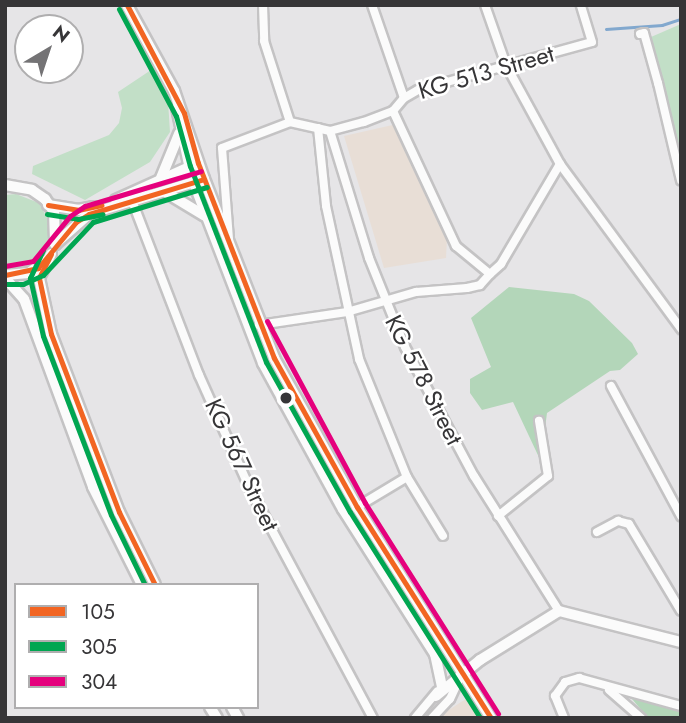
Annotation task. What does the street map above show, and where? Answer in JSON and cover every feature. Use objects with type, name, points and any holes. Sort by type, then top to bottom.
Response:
[{"type":"main road","points":[[127,5],[174,91],[193,165]]},
{"type":"main road","points":[[48,205],[78,210],[167,193],[199,181],[179,134],[174,91]]},
{"type":"main road","points":[[161,178],[179,134]]},
{"type":"main road","points":[[5,276],[29,273],[80,218],[131,199],[161,178],[193,165]]},
{"type":"main road","points":[[5,185],[32,190],[48,205],[57,228],[53,249],[40,278],[40,294],[62,371],[141,583]]},
{"type":"main road","points":[[167,193],[205,216]]},
{"type":"main road","points":[[5,276],[24,299],[63,413],[114,515],[154,583]]},
{"type":"street","points":[[263,5],[264,41],[290,122]]},
{"type":"street","points":[[372,5],[404,97]]},
{"type":"street","points":[[485,5],[506,65],[560,164],[681,329]]},
{"type":"street","name":"KG 513 Street","points":[[330,131],[393,111],[404,97],[592,41],[581,5]]},
{"type":"street","points":[[640,34],[644,33],[681,180]]},
{"type":"street","points":[[393,111],[456,246],[490,274]]},
{"type":"street","points":[[229,245],[219,152],[226,145],[290,122],[330,131]]},
{"type":"street","points":[[318,128],[326,206],[347,312],[370,388],[407,477],[443,536]]},
{"type":"street","name":"KG 578 Street","points":[[330,131],[384,302],[498,516],[559,611]]},
{"type":"street","points":[[259,325],[347,312],[416,292],[480,285],[501,264],[560,164]]},
{"type":"street","points":[[199,181],[229,245],[274,358],[357,507],[491,718]]},
{"type":"street","points":[[199,181],[205,216],[263,362],[343,509],[435,654],[442,686],[436,696]]},
{"type":"street","name":"KG 567 Street","points":[[131,199],[199,375],[250,489],[373,718]]},
{"type":"street","points":[[263,362],[274,358]]},
{"type":"street","points":[[611,386],[681,516]]},
{"type":"street","points":[[498,516],[548,476],[539,421]]},
{"type":"street","points":[[316,457],[327,451]]},
{"type":"street","points":[[357,507],[407,477]]},
{"type":"street","points":[[597,532],[618,521],[629,524],[681,611]]},
{"type":"street","points":[[415,718],[436,696],[480,660],[559,611],[681,642]]},
{"type":"street","points":[[435,654],[462,674]]},
{"type":"street","points":[[432,718],[450,699],[462,674]]},
{"type":"street","points":[[564,718],[555,696],[565,682],[579,678],[681,706]]},
{"type":"street","points":[[606,687],[641,718]]},
{"type":"shaded area","points":[[397,124],[447,238],[446,258],[384,268],[344,136]]},
{"type":"shaded area","points":[[470,697],[485,718],[437,718],[461,702]]},
{"type":"green space","points":[[681,24],[681,167],[651,37]]},
{"type":"green space","points":[[154,68],[167,86],[170,132],[150,162],[85,200],[32,174],[33,166],[109,135],[119,123],[122,108],[118,92]]},
{"type":"green space","points":[[16,194],[39,203],[51,225],[47,249],[29,265],[17,268],[5,267],[5,195]]},
{"type":"green space","points":[[509,287],[574,294],[589,301],[632,343],[638,354],[620,370],[610,371],[547,413],[544,436],[550,452],[544,468],[513,402],[482,410],[470,393],[470,379],[491,367],[471,318]]},
{"type":"green space","points":[[627,693],[681,707],[681,718],[648,718]]},
{"type":"waterway","points":[[606,29],[662,25],[681,19]]},
{"type":"transit line","name":"105","points":[[127,5],[184,113],[198,163],[274,358],[357,507],[491,718]]},
{"type":"transit line","name":"305","points":[[119,9],[176,116],[190,166],[266,362],[350,512],[480,718]]},
{"type":"transit line","name":"304","points":[[5,266],[33,261],[70,216],[85,206],[201,171]]},
{"type":"transit line","name":"105","points":[[5,275],[38,268],[76,222],[89,214],[204,179]]},
{"type":"transit line","name":"305","points":[[5,284],[23,284],[43,275],[93,222],[207,187]]},
{"type":"transit line","name":"105","points":[[48,205],[78,210],[101,205]]},
{"type":"transit line","name":"305","points":[[47,214],[78,219],[103,214]]},
{"type":"transit line","name":"305","points":[[43,250],[30,278],[43,336],[111,515],[144,583]]},
{"type":"transit line","name":"105","points":[[51,254],[39,278],[51,334],[119,512],[154,583]]},
{"type":"transit line","name":"304","points":[[267,321],[365,503],[498,713]]}]
